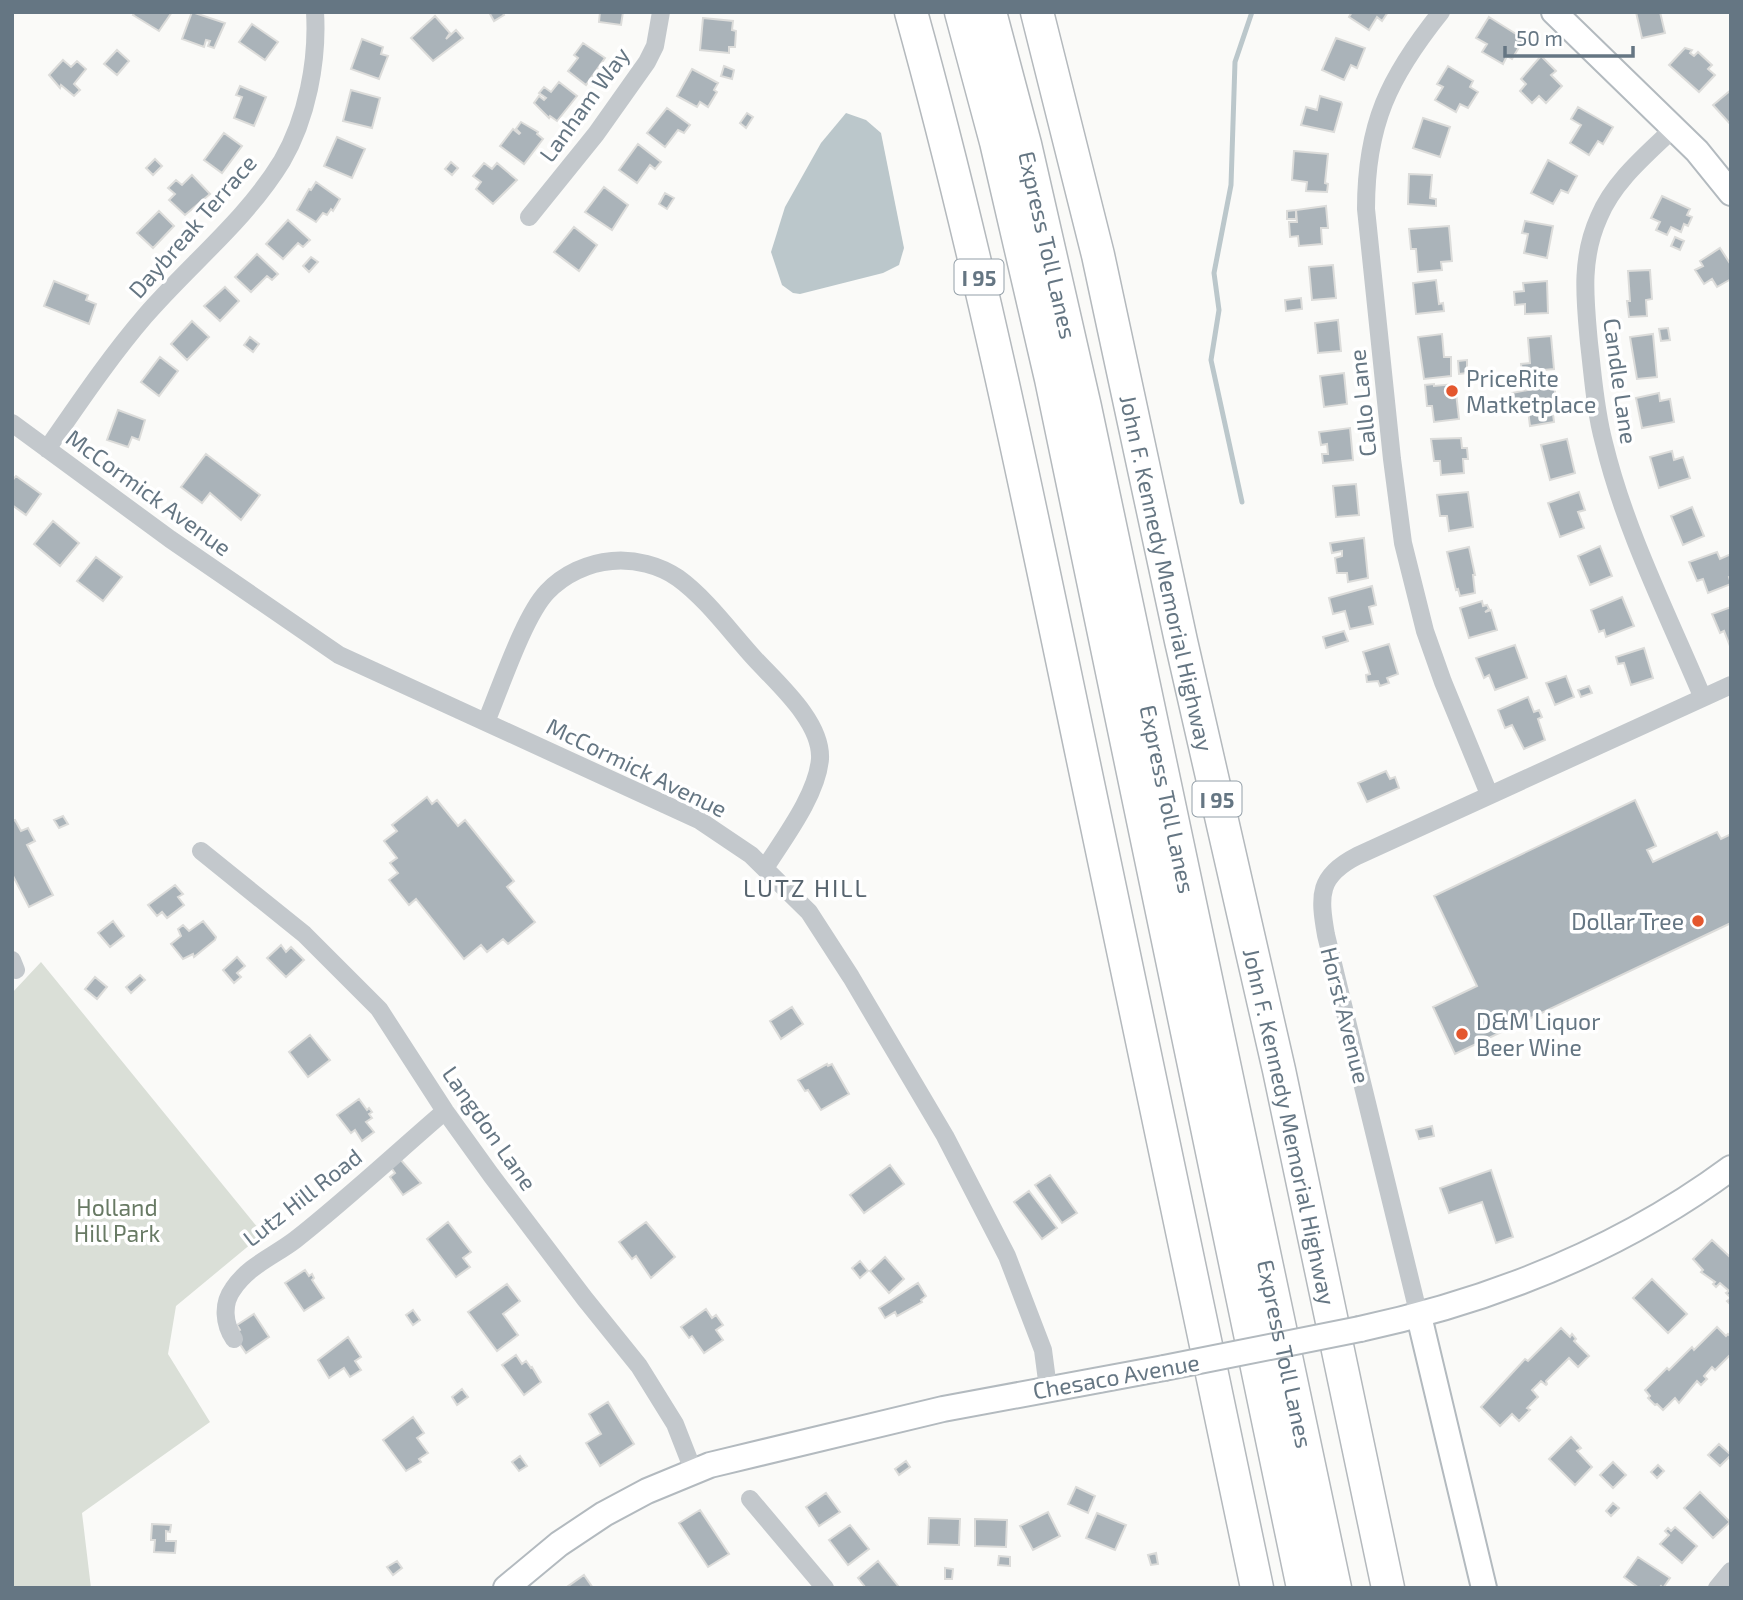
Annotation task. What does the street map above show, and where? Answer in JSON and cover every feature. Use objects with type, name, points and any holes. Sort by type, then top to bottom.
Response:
[{"type":"highway","name":"I 95","points":[[911,12],[940,116],[980,283],[1035,530],[1257,1588]]},
{"type":"highway","name":"Express Toll Lanes","points":[[961,12],[996,142],[1049,368],[1303,1588]]},
{"type":"highway","name":"Express Toll Lanes","points":[[990,12],[1025,144],[1085,407],[1335,1588]]},
{"type":"highway","name":"John F. Kennedy Memorial Highway","points":[[1037,12],[1098,255],[1181,641],[1276,1058],[1388,1588]]},
{"type":"street","name":"Daybreak Terrace","points":[[47,449],[113,354],[241,214],[282,160],[307,96],[314,58],[315,12]]},
{"type":"street","name":"Lanham Way","points":[[529,217],[611,114],[647,62],[655,46],[661,12]]},
{"type":"street","name":"Callo Lane","points":[[1441,12],[1414,46],[1393,80],[1378,115],[1366,174],[1366,209],[1392,459],[1404,543],[1429,643],[1489,794]]},
{"type":"street","points":[[1566,16],[1697,151],[1731,193]]},
{"type":"street","name":"Candle Lane","points":[[1674,128],[1627,174],[1600,215],[1591,238],[1585,267],[1584,291],[1596,408],[1612,475],[1631,529],[1702,696]]},
{"type":"street","name":"McCormick Avenue","points":[[12,424],[170,539],[339,655],[699,820],[751,855],[765,868],[809,912],[850,976],[957,1159],[1007,1256],[1043,1350],[1048,1388]]},
{"type":"street","points":[[486,722],[531,618],[545,594],[561,580],[600,562],[621,560],[646,563],[665,570],[703,602],[792,699],[815,734],[820,758],[816,779],[793,825],[765,868]]},
{"type":"street","name":"Horst Avenue","points":[[1484,1588],[1326,935],[1321,899],[1328,878],[1342,863],[1731,685]]},
{"type":"street","name":"Langdon Lane","points":[[201,851],[304,934],[355,983],[390,1023],[445,1111],[585,1299],[639,1366],[676,1424],[693,1471]]},
{"type":"street","name":"Lutz Hill Road","points":[[233,1339],[228,1329],[226,1305],[241,1278],[293,1241],[445,1111]]},
{"type":"street","name":"Chesaco Avenue","points":[[506,1588],[559,1544],[604,1514],[627,1500],[693,1471],[743,1456],[943,1409],[1164,1368],[1419,1316],[1522,1283],[1574,1261],[1657,1217],[1731,1168]]},
{"type":"street","points":[[750,1499],[825,1588]]},
{"type":"street","points":[[1717,1588],[1731,1571]]},
{"type":"green space","name":"Holland Hill Park","points":[[41,962],[263,1234],[176,1306],[168,1354],[210,1422],[82,1513],[91,1588],[12,1588],[12,993]]},
{"type":"shaded area","points":[[846,113],[866,120],[881,133],[904,248],[899,265],[883,273],[800,294],[793,293],[782,285],[771,252],[785,207],[821,143]]},
{"type":"building","points":[[135,12],[172,12],[159,31],[133,15]]},
{"type":"building","points":[[192,12],[225,23],[214,48],[208,46],[210,41],[206,40],[204,47],[182,39]]},
{"type":"building","points":[[502,12],[504,15],[494,21],[490,14]]},
{"type":"building","points":[[600,12],[623,12],[621,25],[599,22]]},
{"type":"building","points":[[1352,12],[1388,12],[1382,21],[1377,17],[1369,30],[1349,17]]},
{"type":"building","points":[[1636,12],[1660,12],[1665,33],[1642,38]]},
{"type":"building","points":[[435,16],[450,33],[446,39],[456,30],[463,38],[433,61],[411,38]]},
{"type":"building","points":[[1489,17],[1524,39],[1512,59],[1507,56],[1503,64],[1482,52],[1487,44],[1476,38]]},
{"type":"building","points":[[703,18],[733,21],[732,30],[736,31],[735,47],[729,47],[729,53],[700,50]]},
{"type":"building","points":[[252,24],[278,42],[265,60],[239,42]]},
{"type":"building","points":[[1336,38],[1365,48],[1357,68],[1351,65],[1344,80],[1322,70]]},
{"type":"building","points":[[362,39],[383,47],[381,54],[388,56],[379,79],[351,69]]},
{"type":"building","points":[[583,43],[605,58],[586,85],[568,71],[578,58],[574,55]]},
{"type":"building","points":[[1685,48],[1692,50],[1690,53],[1694,56],[1698,52],[1712,65],[1708,69],[1715,75],[1699,92],[1669,65]]},
{"type":"building","points":[[117,50],[129,61],[117,75],[104,64]]},
{"type":"building","points":[[1541,56],[1556,71],[1551,75],[1562,86],[1546,103],[1539,96],[1532,103],[1520,91],[1526,84],[1521,79]]},
{"type":"building","points":[[63,60],[71,67],[77,61],[86,69],[74,84],[80,90],[74,96],[61,85],[60,88],[49,75]]},
{"type":"building","points":[[724,66],[734,70],[732,79],[721,76]]},
{"type":"building","points":[[1448,66],[1473,81],[1470,87],[1478,92],[1468,108],[1460,104],[1456,112],[1435,100],[1443,87],[1437,84]]},
{"type":"building","points":[[692,69],[718,83],[714,90],[717,92],[708,107],[700,102],[697,107],[677,96]]},
{"type":"building","points":[[559,82],[577,96],[557,121],[550,116],[549,118],[534,103],[539,96],[544,100],[546,98],[539,93],[544,87],[551,92]]},
{"type":"building","points":[[240,86],[266,97],[254,126],[234,118],[242,97],[236,95]]},
{"type":"building","points":[[351,90],[380,98],[372,128],[343,121]]},
{"type":"building","points":[[1731,90],[1731,125],[1713,105]]},
{"type":"building","points":[[1320,96],[1342,104],[1334,132],[1301,125],[1306,107],[1317,110]]},
{"type":"building","points":[[1578,107],[1613,127],[1603,144],[1598,141],[1589,155],[1570,143],[1581,125],[1571,119]]},
{"type":"building","points":[[667,108],[690,125],[684,133],[678,130],[665,147],[647,133]]},
{"type":"building","points":[[747,113],[753,117],[746,128],[740,123]]},
{"type":"building","points":[[1423,118],[1450,127],[1440,157],[1413,148]]},
{"type":"building","points":[[521,122],[538,132],[543,139],[524,164],[500,146],[513,129],[520,133],[516,129]]},
{"type":"building","points":[[224,133],[242,146],[222,173],[204,160]]},
{"type":"building","points":[[337,137],[365,149],[352,178],[324,166]]},
{"type":"building","points":[[638,144],[661,162],[655,169],[650,165],[637,183],[619,170]]},
{"type":"building","points":[[1294,151],[1328,154],[1325,183],[1328,184],[1327,192],[1306,191],[1307,182],[1292,180]]},
{"type":"building","points":[[155,159],[162,166],[153,175],[146,168]]},
{"type":"building","points":[[1548,160],[1577,176],[1568,193],[1561,190],[1553,204],[1531,193]]},
{"type":"building","points":[[451,162],[458,168],[452,175],[445,169]]},
{"type":"building","points":[[484,163],[492,169],[497,163],[517,180],[493,204],[476,189],[481,182],[473,176]]},
{"type":"building","points":[[1409,174],[1432,175],[1430,198],[1436,199],[1436,206],[1408,204]]},
{"type":"building","points":[[192,175],[210,194],[185,215],[169,200],[175,194],[168,188],[176,180],[182,185]]},
{"type":"building","points":[[316,182],[340,199],[333,211],[331,209],[327,215],[323,213],[316,222],[297,210]]},
{"type":"building","points":[[604,187],[628,205],[612,230],[585,212]]},
{"type":"building","points":[[665,193],[674,198],[667,209],[659,204]]},
{"type":"building","points":[[1662,196],[1690,209],[1687,215],[1692,217],[1688,226],[1684,224],[1681,232],[1671,227],[1667,235],[1656,230],[1660,222],[1651,218]]},
{"type":"building","points":[[1326,206],[1328,228],[1321,228],[1322,244],[1299,246],[1298,236],[1290,237],[1289,222],[1297,222],[1296,210]]},
{"type":"building","points":[[1296,210],[1296,219],[1287,219],[1287,211]]},
{"type":"building","points":[[159,211],[174,226],[153,248],[137,233]]},
{"type":"building","points":[[288,220],[310,240],[303,247],[298,243],[283,259],[266,244]]},
{"type":"building","points":[[1525,221],[1553,226],[1547,258],[1524,253],[1528,234],[1522,233]]},
{"type":"building","points":[[1449,226],[1452,261],[1441,262],[1442,270],[1418,272],[1416,249],[1411,249],[1409,229]]},
{"type":"building","points":[[574,227],[597,245],[579,271],[554,252]]},
{"type":"building","points":[[1675,237],[1684,241],[1680,250],[1671,246]]},
{"type":"building","points":[[1720,248],[1731,265],[1731,279],[1717,287],[1712,279],[1704,284],[1695,270],[1703,266],[1700,261]]},
{"type":"building","points":[[257,254],[278,274],[272,280],[267,276],[251,292],[235,277]]},
{"type":"building","points":[[311,257],[318,262],[309,272],[303,266]]},
{"type":"building","points":[[1333,265],[1336,298],[1312,300],[1309,267]]},
{"type":"building","points":[[1650,270],[1652,299],[1646,300],[1647,316],[1629,317],[1628,271]]},
{"type":"building","points":[[1436,280],[1439,304],[1443,303],[1444,311],[1416,314],[1413,283]]},
{"type":"building","points":[[54,281],[88,295],[86,300],[96,304],[89,324],[44,306]]},
{"type":"building","points":[[1547,281],[1548,313],[1525,314],[1525,304],[1515,305],[1514,292],[1524,291],[1523,283]]},
{"type":"building","points":[[225,287],[239,301],[220,321],[204,306]]},
{"type":"building","points":[[1301,298],[1302,309],[1286,311],[1285,300]]},
{"type":"building","points":[[1338,320],[1341,351],[1318,353],[1315,323]]},
{"type":"building","points":[[192,321],[209,337],[187,360],[171,344]]},
{"type":"building","points":[[1668,328],[1670,340],[1661,341],[1659,329]]},
{"type":"building","points":[[1442,334],[1444,357],[1451,357],[1451,376],[1424,379],[1418,337]]},
{"type":"building","points":[[1653,334],[1657,377],[1637,379],[1630,337]]},
{"type":"building","points":[[1551,336],[1554,369],[1522,372],[1521,364],[1530,363],[1528,338]]},
{"type":"building","points":[[250,337],[259,344],[253,352],[244,345]]},
{"type":"building","points":[[160,357],[178,371],[159,396],[141,382]]},
{"type":"building","points":[[1467,360],[1467,373],[1459,374],[1458,361]]},
{"type":"building","points":[[1344,373],[1347,404],[1324,407],[1320,376]]},
{"type":"building","points":[[1455,384],[1459,419],[1434,422],[1432,406],[1427,406],[1425,385]]},
{"type":"building","points":[[1554,385],[1557,406],[1552,406],[1554,422],[1530,426],[1528,410],[1524,411],[1523,403],[1514,405],[1512,393]]},
{"type":"building","points":[[1659,393],[1660,401],[1670,399],[1674,422],[1642,428],[1636,398]]},
{"type":"building","points":[[118,410],[145,420],[139,440],[132,437],[128,447],[107,440]]},
{"type":"building","points":[[1350,428],[1353,460],[1323,463],[1322,454],[1328,454],[1327,444],[1321,445],[1319,432]]},
{"type":"building","points":[[1461,438],[1462,448],[1467,448],[1468,459],[1463,459],[1464,473],[1441,475],[1440,461],[1434,461],[1431,439]]},
{"type":"building","points":[[1567,439],[1575,473],[1550,480],[1541,445]]},
{"type":"building","points":[[1672,451],[1674,460],[1683,457],[1690,478],[1659,488],[1650,457]]},
{"type":"building","points":[[206,454],[260,495],[241,520],[210,493],[202,503],[181,487]]},
{"type":"building","points":[[16,476],[41,494],[26,515],[12,505],[12,481]]},
{"type":"building","points":[[1356,484],[1359,515],[1336,517],[1333,486]]},
{"type":"building","points":[[1468,492],[1473,527],[1449,531],[1447,516],[1440,516],[1437,495]]},
{"type":"building","points":[[1579,492],[1585,510],[1578,512],[1584,528],[1560,537],[1548,503]]},
{"type":"building","points":[[1692,507],[1704,536],[1683,545],[1671,516]]},
{"type":"building","points":[[53,521],[79,543],[60,566],[34,544]]},
{"type":"building","points":[[1364,538],[1368,578],[1348,582],[1347,573],[1337,573],[1335,558],[1342,556],[1342,551],[1332,553],[1330,543]]},
{"type":"building","points":[[1600,546],[1612,576],[1590,585],[1578,556]]},
{"type":"building","points":[[1469,547],[1475,575],[1475,593],[1460,596],[1458,589],[1456,590],[1447,552]]},
{"type":"building","points":[[1717,552],[1720,559],[1731,554],[1731,584],[1708,593],[1703,579],[1697,581],[1689,562]]},
{"type":"building","points":[[96,557],[122,577],[103,601],[77,581]]},
{"type":"building","points":[[1372,586],[1376,605],[1369,607],[1373,624],[1350,629],[1345,611],[1333,614],[1329,598]]},
{"type":"building","points":[[1622,597],[1634,626],[1606,637],[1604,630],[1599,632],[1591,610]]},
{"type":"building","points":[[1482,601],[1483,606],[1487,605],[1489,609],[1485,612],[1491,610],[1497,630],[1469,638],[1460,608]]},
{"type":"building","points":[[1731,607],[1730,646],[1724,631],[1720,633],[1712,614]]},
{"type":"building","points":[[1344,631],[1348,641],[1326,648],[1323,637]]},
{"type":"building","points":[[1389,644],[1398,674],[1387,678],[1389,683],[1380,686],[1378,681],[1367,682],[1366,675],[1370,674],[1363,652]]},
{"type":"building","points":[[1515,645],[1527,678],[1495,690],[1489,675],[1484,678],[1476,658]]},
{"type":"building","points":[[1644,648],[1653,678],[1631,685],[1624,663],[1618,664],[1616,657]]},
{"type":"building","points":[[1566,676],[1574,697],[1555,705],[1546,683]]},
{"type":"building","points":[[1589,686],[1592,693],[1581,697],[1578,690]]},
{"type":"building","points":[[1528,697],[1534,712],[1539,710],[1542,717],[1538,719],[1545,740],[1524,749],[1512,725],[1505,728],[1498,710]]},
{"type":"building","points":[[1386,771],[1390,779],[1395,777],[1399,788],[1367,802],[1358,783]]},
{"type":"building","points":[[427,797],[432,804],[437,800],[458,826],[465,820],[514,881],[507,887],[535,922],[508,944],[503,939],[487,952],[481,945],[464,959],[416,899],[409,905],[389,880],[398,873],[390,863],[397,858],[384,841],[397,831],[392,825]]},
{"type":"building","points":[[1635,800],[1656,846],[1647,850],[1653,862],[1717,832],[1721,839],[1731,834],[1731,923],[1455,1054],[1433,1007],[1477,986],[1434,896]]},
{"type":"building","points":[[63,816],[68,824],[59,828],[54,820]]},
{"type":"building","points":[[15,820],[21,831],[28,828],[35,841],[27,845],[53,895],[29,907],[12,874],[12,821]]},
{"type":"building","points":[[175,885],[183,894],[178,897],[184,905],[167,918],[162,912],[157,916],[148,905]]},
{"type":"building","points":[[113,921],[124,936],[110,947],[98,933]]},
{"type":"building","points":[[203,921],[216,937],[215,940],[194,957],[193,954],[183,959],[171,944],[181,936],[178,929],[183,925],[189,931]]},
{"type":"building","points":[[281,945],[286,952],[291,947],[304,960],[286,977],[267,958]]},
{"type":"building","points":[[237,957],[245,966],[237,973],[241,977],[234,983],[223,970]]},
{"type":"building","points":[[140,975],[145,980],[131,993],[126,987]]},
{"type":"building","points":[[95,977],[107,987],[97,999],[85,989]]},
{"type":"building","points":[[792,1007],[803,1024],[781,1039],[770,1021]]},
{"type":"building","points":[[310,1035],[330,1060],[308,1077],[289,1052]]},
{"type":"building","points":[[827,1064],[832,1064],[849,1094],[821,1110],[798,1080]]},
{"type":"building","points":[[359,1099],[367,1110],[369,1108],[372,1112],[369,1114],[372,1118],[366,1122],[374,1132],[362,1141],[355,1130],[351,1133],[337,1115]]},
{"type":"building","points":[[1432,1126],[1434,1136],[1419,1139],[1416,1130]]},
{"type":"building","points":[[400,1159],[421,1183],[403,1195],[390,1177],[395,1173],[390,1166]]},
{"type":"building","points":[[890,1165],[904,1184],[864,1213],[850,1195]]},
{"type":"building","points":[[1491,1170],[1513,1237],[1496,1243],[1482,1202],[1449,1213],[1440,1188]]},
{"type":"building","points":[[1050,1175],[1077,1213],[1062,1223],[1035,1185]]},
{"type":"building","points":[[1029,1191],[1057,1228],[1042,1239],[1014,1202]]},
{"type":"building","points":[[448,1222],[471,1252],[463,1258],[470,1267],[456,1277],[427,1239]]},
{"type":"building","points":[[646,1222],[675,1257],[651,1278],[636,1256],[632,1259],[619,1242]]},
{"type":"building","points":[[1712,1240],[1731,1258],[1731,1298],[1726,1293],[1729,1291],[1720,1283],[1716,1287],[1713,1284],[1715,1282],[1701,1272],[1703,1270],[1693,1259]]},
{"type":"building","points":[[885,1257],[904,1279],[889,1293],[870,1271]]},
{"type":"building","points":[[860,1261],[868,1271],[860,1278],[852,1268]]},
{"type":"building","points":[[305,1270],[309,1276],[312,1274],[312,1280],[324,1298],[304,1311],[285,1283]]},
{"type":"building","points":[[1652,1279],[1687,1314],[1668,1333],[1633,1298]]},
{"type":"building","points":[[918,1283],[926,1296],[922,1302],[897,1316],[895,1312],[885,1318],[879,1308]]},
{"type":"building","points":[[507,1284],[520,1301],[503,1314],[518,1335],[497,1351],[468,1312]]},
{"type":"building","points":[[706,1309],[712,1318],[716,1315],[723,1325],[716,1330],[723,1340],[704,1353],[692,1336],[689,1338],[681,1327]]},
{"type":"building","points":[[413,1310],[420,1320],[413,1325],[406,1315]]},
{"type":"building","points":[[254,1314],[269,1337],[246,1353],[233,1334],[240,1330],[237,1325]]},
{"type":"building","points":[[1717,1327],[1731,1337],[1731,1354],[1715,1370],[1712,1367],[1704,1376],[1707,1379],[1701,1385],[1697,1381],[1679,1403],[1675,1398],[1663,1410],[1655,1405],[1645,1390],[1692,1347],[1694,1350]]},
{"type":"building","points":[[1561,1328],[1570,1337],[1572,1334],[1576,1339],[1574,1341],[1589,1356],[1578,1367],[1569,1358],[1546,1381],[1546,1385],[1541,1381],[1532,1390],[1538,1397],[1519,1421],[1512,1414],[1500,1426],[1481,1407],[1525,1359],[1528,1361]]},
{"type":"building","points":[[348,1337],[361,1357],[355,1361],[361,1370],[350,1377],[344,1368],[329,1378],[318,1360]]},
{"type":"building","points":[[516,1355],[522,1364],[526,1361],[532,1367],[541,1382],[524,1395],[502,1365]]},
{"type":"building","points":[[462,1389],[468,1397],[457,1405],[452,1397]]},
{"type":"building","points":[[608,1402],[634,1444],[600,1466],[586,1443],[601,1434],[589,1414]]},
{"type":"building","points":[[413,1417],[424,1433],[417,1438],[428,1453],[419,1459],[421,1462],[406,1471],[383,1440]]},
{"type":"building","points":[[1571,1437],[1581,1448],[1577,1451],[1592,1467],[1575,1485],[1549,1459]]},
{"type":"building","points":[[1719,1444],[1731,1455],[1720,1466],[1708,1455]]},
{"type":"building","points":[[520,1456],[527,1466],[519,1471],[512,1462]]},
{"type":"building","points":[[906,1461],[910,1467],[899,1475],[895,1469]]},
{"type":"building","points":[[1613,1462],[1626,1475],[1613,1488],[1600,1475]]},
{"type":"building","points":[[1658,1465],[1664,1471],[1657,1478],[1651,1472]]},
{"type":"building","points":[[1076,1487],[1095,1496],[1088,1513],[1068,1504]]},
{"type":"building","points":[[1700,1492],[1730,1522],[1713,1538],[1684,1508]]},
{"type":"building","points":[[826,1493],[840,1512],[819,1526],[806,1507]]},
{"type":"building","points":[[1613,1503],[1619,1508],[1611,1516],[1606,1511]]},
{"type":"building","points":[[700,1510],[729,1554],[708,1567],[679,1523]]},
{"type":"building","points":[[1048,1512],[1060,1536],[1033,1550],[1020,1526]]},
{"type":"building","points":[[1097,1513],[1126,1525],[1115,1550],[1086,1538]]},
{"type":"building","points":[[929,1518],[960,1519],[959,1545],[928,1544]]},
{"type":"building","points":[[975,1519],[1007,1520],[1006,1547],[975,1546]]},
{"type":"building","points":[[152,1524],[171,1525],[170,1532],[166,1531],[166,1541],[176,1541],[175,1553],[154,1552],[155,1540],[151,1540]]},
{"type":"building","points":[[850,1525],[869,1549],[848,1565],[829,1540]]},
{"type":"building","points":[[1675,1527],[1697,1546],[1682,1563],[1660,1544],[1669,1535],[1665,1531],[1668,1528],[1671,1531]]},
{"type":"building","points":[[1156,1553],[1158,1564],[1151,1565],[1148,1555]]},
{"type":"building","points":[[999,1556],[1010,1557],[1010,1566],[998,1565]]},
{"type":"building","points":[[1638,1557],[1670,1578],[1663,1588],[1639,1588],[1624,1577]]},
{"type":"building","points":[[397,1561],[402,1568],[393,1575],[387,1567]]},
{"type":"building","points":[[878,1561],[898,1586],[896,1588],[866,1588],[858,1578]]},
{"type":"building","points":[[945,1568],[953,1569],[952,1579],[945,1579]]},
{"type":"building","points":[[584,1575],[593,1588],[567,1587]]},
{"type":"waterway","points":[[1242,502],[1211,360],[1219,310],[1214,273],[1231,185],[1235,62],[1252,12]]},
{"type":"place","name":"PriceRite Matketplace","points":[[1452,391]]},
{"type":"place","name":"Dollar Tree","points":[[1698,921]]},
{"type":"place","name":"D&M Liquor Beer Wine","points":[[1462,1034]]},
{"type":"district","name":"LUTZ HILL","points":[[806,887]]}]
